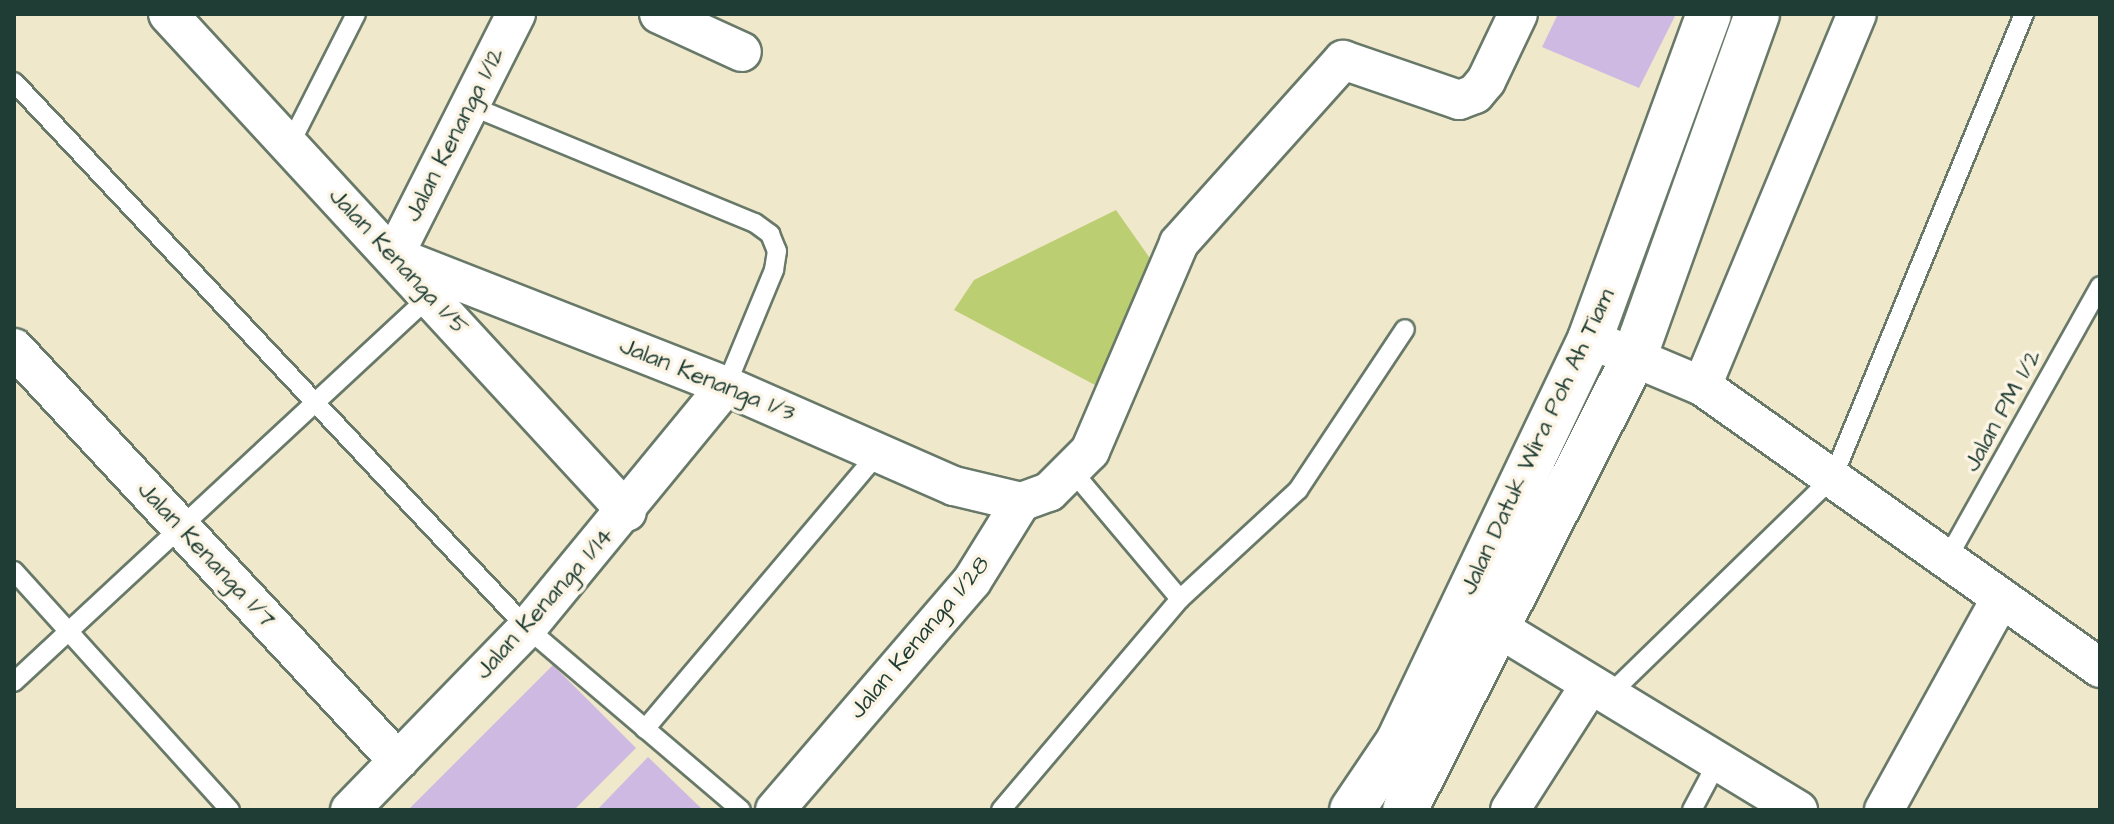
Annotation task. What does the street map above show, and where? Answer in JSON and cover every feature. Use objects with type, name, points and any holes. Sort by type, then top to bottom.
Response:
[{"type":"street","name":"Jalan Kenanga 1/5","points":[[168,14],[627,512]]},
{"type":"street","name":"Jalan Kenanga 1/12","points":[[394,256],[516,14]]},
{"type":"street","points":[[659,14],[742,52]]},
{"type":"street","points":[[1021,502],[1049,492],[1073,472],[1105,422],[1167,267],[1196,220],[1343,60],[1441,99],[1459,100],[1475,94],[1486,81],[1518,14]]},
{"type":"street","name":"Jalan Datuk Wira Poh Ah Tiam","points":[[1352,810],[1398,742],[1590,339],[1709,14]]},
{"type":"street","name":"Jalan Datuk Wira Poh Ah Tiam","points":[[1405,810],[1500,629],[1635,355],[1757,14]]},
{"type":"street","points":[[1702,386],[1857,14]]},
{"type":"street","name":"Jalan Kenanga 1/3","points":[[394,256],[726,386],[954,486],[1021,502]]},
{"type":"street","points":[[1590,339],[1635,355],[1702,386],[2100,668]]},
{"type":"street","name":"Jalan Kenanga 1/7","points":[[14,348],[398,761]]},
{"type":"street","name":"Jalan Kenanga 1/14","points":[[350,810],[527,628],[627,512],[726,386]]},
{"type":"street","name":"Jalan Kenanga 1/28","points":[[775,810],[972,581],[1021,502]]},
{"type":"street","points":[[1888,809],[2001,598]]},
{"type":"street","points":[[1500,629],[1798,810]]},
{"type":"street","points":[[1510,810],[1599,691]]},
{"type":"lane","points":[[289,146],[356,14]]},
{"type":"lane","points":[[1599,691],[1833,477],[2024,14]]},
{"type":"lane","points":[[14,82],[527,628],[741,810]]},
{"type":"lane","points":[[471,106],[755,223],[770,234],[777,251],[774,270],[726,386]]},
{"type":"lane","name":"Jalan PM 1/2","points":[[1947,559],[2100,286]]},
{"type":"lane","points":[[14,682],[430,296]]},
{"type":"lane","points":[[1001,810],[1180,599],[1298,490],[1405,329]]},
{"type":"lane","points":[[645,729],[880,451]]},
{"type":"lane","points":[[1073,472],[1180,599]]},
{"type":"lane","points":[[14,571],[230,810]]},
{"type":"lane","points":[[1692,810],[1717,763]]},
{"type":"green space","points":[[1116,210],[1154,264],[1095,385],[954,310],[974,280]]},
{"type":"building","points":[[1558,14],[1676,14],[1639,88],[1542,47]]},
{"type":"building","points":[[553,665],[636,748],[574,810],[408,810]]},
{"type":"building","points":[[648,757],[703,810],[597,810]]}]
